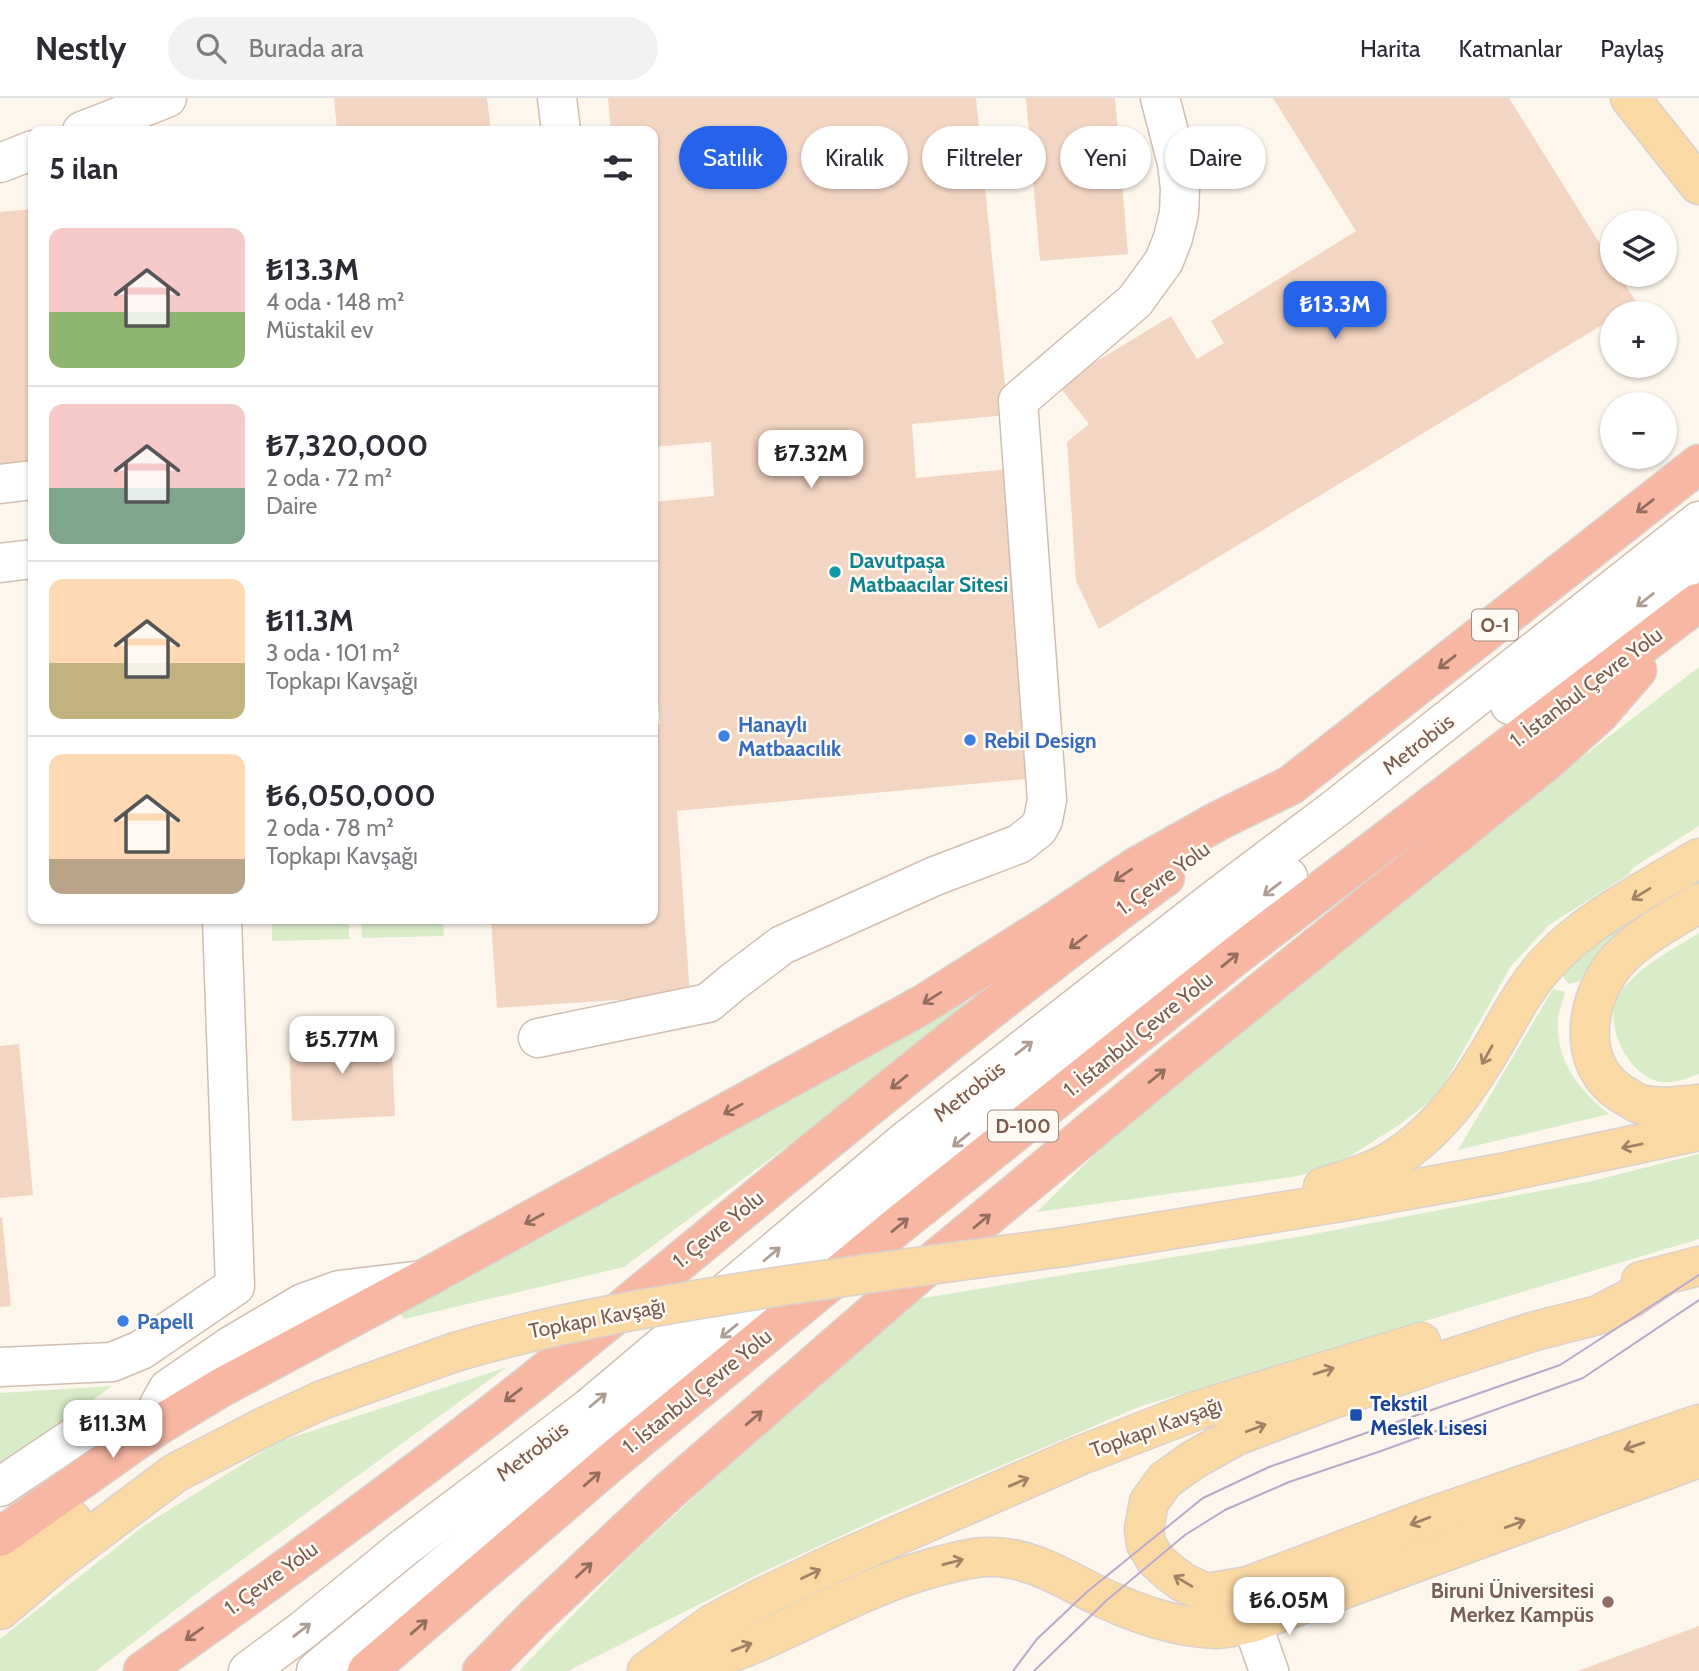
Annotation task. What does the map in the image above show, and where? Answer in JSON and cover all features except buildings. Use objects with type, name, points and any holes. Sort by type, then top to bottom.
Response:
[{"type":"highway","name":"O-1","points":[[1291,785],[1699,464]]},
{"type":"highway","points":[[482,1671],[535,1617],[668,1492],[917,1275],[1194,1045],[1548,760],[1599,714],[1698,602]]},
{"type":"highway","name":"1. İstanbul Çevre Yolu","points":[[367,1671],[611,1462],[911,1216],[1239,953],[1698,602]]},
{"type":"highway","points":[[0,1537],[154,1428],[222,1387],[422,1280],[922,1004],[1136,867],[1218,821],[1291,785]]},
{"type":"highway","name":"1. Çevre Yolu","points":[[143,1671],[404,1480],[563,1357],[967,1027],[1134,899],[1291,785]]},
{"type":"highway","points":[[453,1671],[498,1637],[535,1617]]},
{"type":"main road","points":[[1630,98],[1699,185]]},
{"type":"main road","points":[[1211,1225],[1354,1177],[1397,1158],[1453,1107],[1526,991],[1550,960],[1588,927],[1699,858]]},
{"type":"main road","points":[[1699,903],[1641,941],[1617,961],[1599,989],[1590,1017],[1591,1050],[1600,1075],[1616,1090],[1638,1104],[1663,1108],[1699,1104]]},
{"type":"main road","points":[[1211,1225],[1496,1174],[1699,1130]]},
{"type":"main road","name":"Topkapı Kavşağı","points":[[268,1425],[348,1390],[452,1353],[513,1335],[692,1300],[1211,1225]]},
{"type":"main road","points":[[1682,1270],[1598,1314],[1439,1362],[1322,1402],[1236,1436],[1193,1460],[1165,1480],[1149,1502],[1144,1529],[1146,1544],[1156,1559],[1184,1583],[1207,1592],[1248,1586],[1430,1517],[1699,1424]]},
{"type":"main road","name":"Topkapı Kavşağı","points":[[647,1671],[712,1624],[759,1599],[887,1540],[1195,1411],[1552,1303],[1682,1270]]},
{"type":"main road","points":[[0,1572],[48,1535],[159,1468],[268,1425]]},
{"type":"main road","points":[[0,1610],[58,1561],[175,1473],[268,1425]]},
{"type":"main road","points":[[653,1671],[708,1660],[745,1647],[899,1577],[963,1559],[990,1557],[1019,1560],[1067,1579],[1107,1600],[1179,1625],[1218,1629],[1252,1623],[1699,1458]]},
{"type":"street","points":[[95,126],[167,98]]},
{"type":"street","points":[[557,98],[560,126]]},
{"type":"street","points":[[538,1038],[708,1003],[782,945],[935,876],[1019,844],[1038,829],[1043,820],[1047,800],[1018,401],[1135,300],[1164,261],[1179,213],[1180,188],[1177,163],[1160,98]]},
{"type":"street","points":[[0,163],[28,152]]},
{"type":"street","points":[[0,484],[28,481]]},
{"type":"street","name":"Metrobüs","points":[[248,1671],[303,1630],[401,1549],[589,1408],[904,1142],[1336,808],[1699,521]]},
{"type":"street","name":"Metrobüs","points":[[316,1671],[1170,969],[1699,558]]},
{"type":"street","points":[[0,563],[28,560]]},
{"type":"street","points":[[222,924],[223,1295],[232,1345]]},
{"type":"street","points":[[0,1487],[89,1427],[106,1423],[132,1423],[154,1428],[158,1407],[169,1389],[232,1345],[303,1303],[339,1290],[422,1280]]},
{"type":"street","points":[[223,1295],[266,1324]]},
{"type":"street","points":[[0,1367],[112,1362],[141,1350],[223,1295]]},
{"type":"street","points":[[1252,1623],[1269,1671]]},
{"type":"green space","points":[[1699,667],[1699,826],[1549,925],[1511,966],[1438,1095],[1402,1123],[1330,1169],[1292,1177],[1037,1212],[1132,1117],[1414,887]]},
{"type":"green space","points":[[1699,873],[1699,887],[1594,962],[1580,981],[1569,984],[1563,977],[1564,971],[1591,942]]},
{"type":"green space","points":[[272,924],[349,924],[349,939],[272,941]]},
{"type":"green space","points":[[361,924],[443,924],[444,936],[362,938]]},
{"type":"green space","points":[[1699,933],[1699,1074],[1671,1082],[1650,1079],[1639,1071],[1622,1048],[1616,1035],[1614,1008],[1618,997],[1634,977],[1655,960]]},
{"type":"green space","points":[[1553,989],[1565,992],[1558,1019],[1558,1034],[1565,1061],[1588,1095],[1609,1114],[1458,1150]]},
{"type":"green space","points":[[964,1001],[967,1005],[808,1131],[624,1267],[404,1319],[401,1314]]},
{"type":"green space","points":[[1699,1154],[1699,1239],[1141,1406],[886,1515],[761,1573],[568,1671],[519,1671],[628,1558],[911,1300],[1309,1235],[1592,1181]]},
{"type":"green space","points":[[507,1367],[205,1587],[96,1671],[0,1671],[0,1639],[145,1525],[278,1442]]},
{"type":"green space","points":[[112,1386],[0,1466],[0,1393]]},
{"type":"tram line","points":[[1013,1671],[1037,1639],[1088,1591],[1203,1498],[1269,1467],[1560,1365],[1699,1275]]},
{"type":"tram line","points":[[1034,1671],[1107,1600],[1185,1535],[1225,1510],[1289,1482],[1583,1378],[1699,1300]]},
{"type":"place","name":"Davutpaşa Matbaacılar Sitesi","points":[[835,572]]},
{"type":"place","name":"Hanaylı Matbaacılık","points":[[724,736]]},
{"type":"place","name":"Rebil Design","points":[[970,740]]},
{"type":"place","name":"Papell","points":[[123,1321]]},
{"type":"place","name":"Tekstil Meslek Lisesi","points":[[1356,1415]]},
{"type":"place","name":"Biruni Üniversitesi Merkez Kampüs","points":[[1608,1602]]}]
